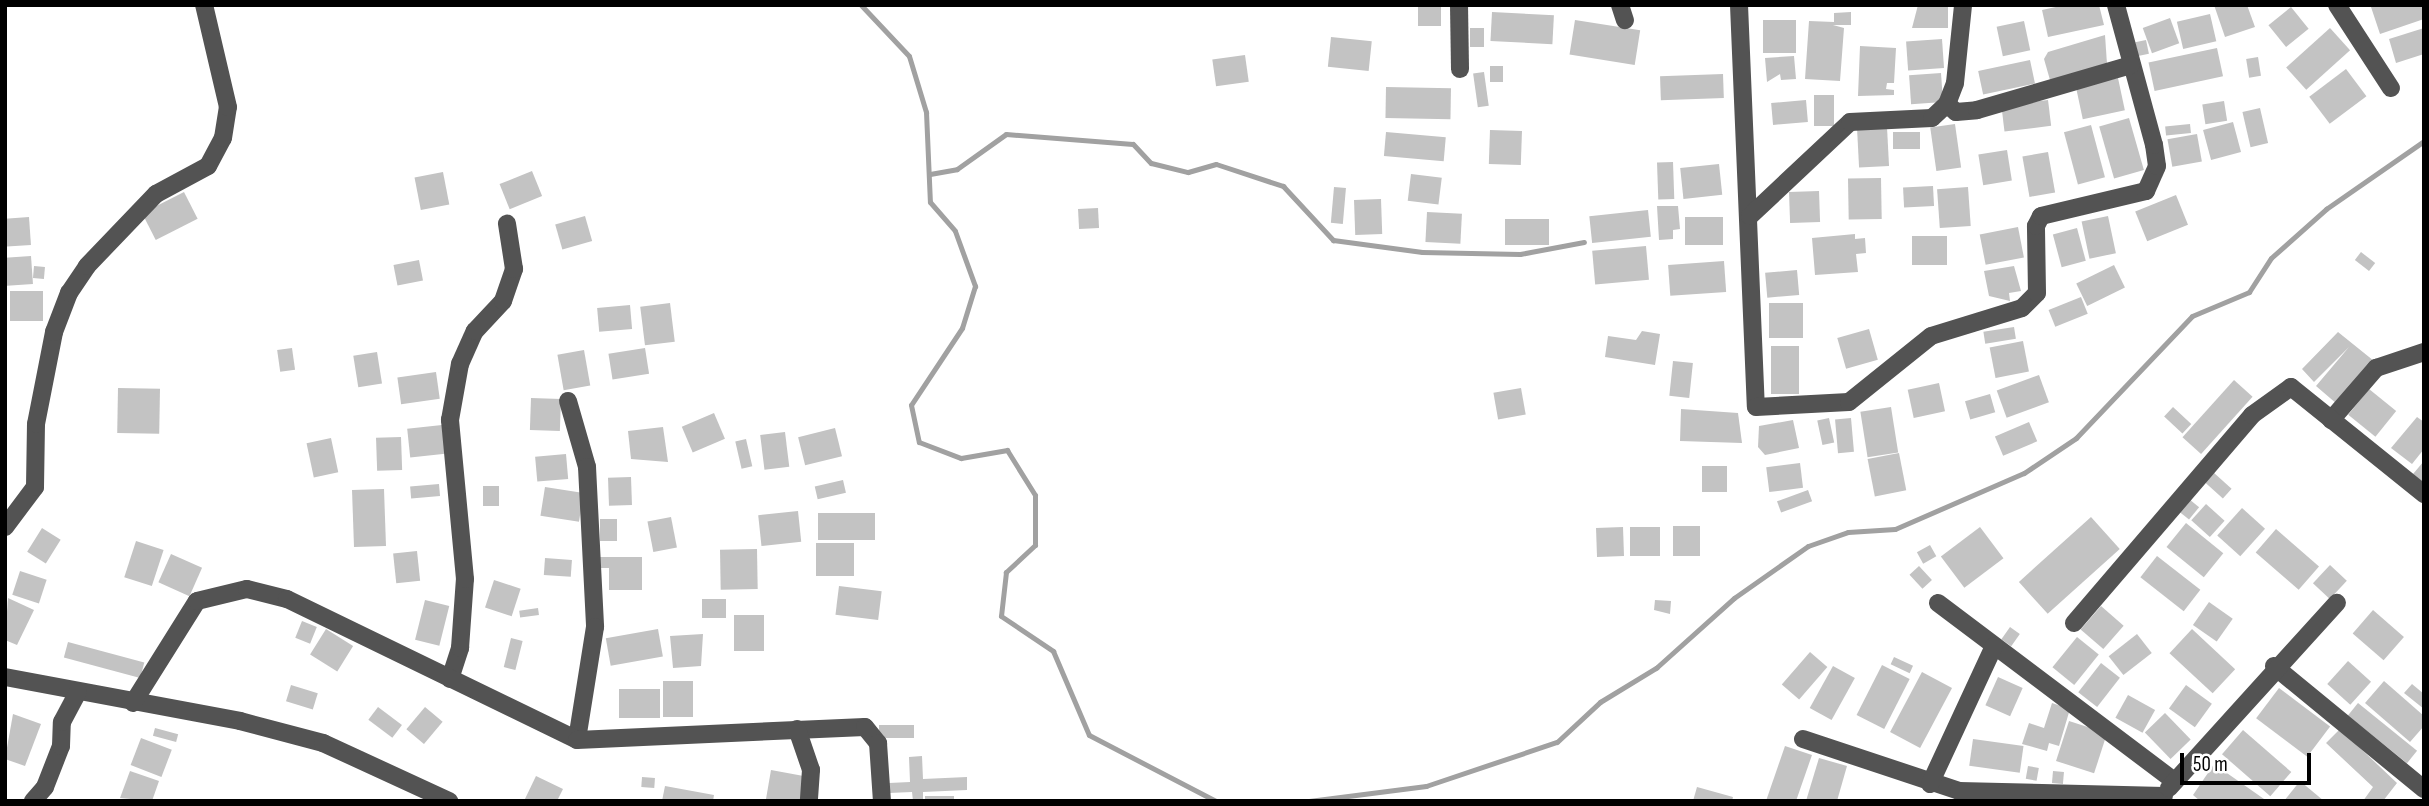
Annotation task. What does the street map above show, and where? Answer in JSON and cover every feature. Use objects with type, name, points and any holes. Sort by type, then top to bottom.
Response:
[{"type":"street","points":[[5,527],[35,487],[36,424],[54,332],[69,293],[87,266],[156,194],[208,166],[223,138],[228,107],[204,5]]},
{"type":"street","points":[[1459,5],[1460,69]]},
{"type":"street","points":[[1739,5],[1750,216],[1752,402],[1756,407],[1849,402],[1931,336],[2022,308],[2033,300],[2040,272],[2036,226],[2048,212],[2146,191],[2157,166],[2116,5]]},
{"type":"street","points":[[1750,216],[1850,122],[1932,118],[1947,104],[1955,83],[1963,5]]},
{"type":"street","points":[[2337,5],[2391,88]]},
{"type":"street","points":[[1947,104],[1956,112],[1977,110],[2132,65]]},
{"type":"street","points":[[450,679],[460,648],[465,579],[450,420],[460,364],[475,331],[503,301],[514,269],[507,224]]},
{"type":"street","points":[[2331,419],[2376,368],[2424,352]]},
{"type":"street","points":[[2074,623],[2252,415],[2291,387],[2424,494]]},
{"type":"street","points":[[568,401],[587,467],[595,627],[577,740]]},
{"type":"street","points":[[133,704],[197,601],[247,589],[287,599],[577,740],[865,727],[874,733],[882,801]]},
{"type":"street","points":[[1938,603],[2174,781]]},
{"type":"street","points":[[1803,739],[1930,784],[1992,795],[2110,792],[2164,799],[2174,781],[2274,666],[2337,603]]},
{"type":"street","points":[[1930,784],[1994,646]]},
{"type":"street","points":[[2274,666],[2424,789],[2414,801]]},
{"type":"street","points":[[5,677],[133,704],[240,721],[323,743],[449,801]]},
{"type":"street","points":[[33,801],[45,787],[61,746],[62,722],[78,692]]},
{"type":"street","points":[[797,729],[811,769],[809,801]]},
{"type":"building","points":[[1418,5],[1441,5],[1441,26],[1418,26]]},
{"type":"building","points":[[1918,5],[1948,5],[1948,28],[1912,28]]},
{"type":"building","points":[[2065,5],[2099,5],[2104,25],[2048,37],[2042,10]]},
{"type":"building","points":[[2214,5],[2247,5],[2255,27],[2225,37]]},
{"type":"building","points":[[2424,5],[2424,19],[2380,34],[2371,7]]},
{"type":"building","points":[[2291,7],[2309,29],[2286,47],[2268,25]]},
{"type":"building","points":[[1492,12],[1554,15],[1552,44],[1490,41]]},
{"type":"building","points":[[1851,12],[1851,25],[1833,25],[1844,28],[1840,81],[1805,79],[1809,21],[1834,22],[1834,13]]},
{"type":"building","points":[[2210,14],[2216,41],[2183,49],[2177,22]]},
{"type":"building","points":[[2170,18],[2179,43],[2152,53],[2143,28]]},
{"type":"building","points":[[1575,20],[1640,30],[1635,65],[1570,55]]},
{"type":"building","points":[[1763,20],[1796,20],[1796,53],[1763,53]]},
{"type":"building","points":[[2024,21],[2030,50],[2003,56],[1997,27]]},
{"type":"building","points":[[1470,28],[1484,28],[1484,47],[1470,47]]},
{"type":"building","points":[[2330,28],[2350,50],[2306,90],[2286,67]]},
{"type":"building","points":[[2424,28],[2424,54],[2396,63],[2389,39]]},
{"type":"building","points":[[2105,35],[2107,64],[2050,80],[2044,59],[2048,52]]},
{"type":"building","points":[[1331,37],[1372,41],[1369,71],[1328,67]]},
{"type":"building","points":[[1942,39],[1944,68],[1908,70],[1906,42]]},
{"type":"building","points":[[2146,40],[2149,54],[2138,56],[2135,42]]},
{"type":"building","points":[[1860,46],[1896,48],[1894,83],[1887,83],[1886,89],[1894,90],[1894,95],[1858,96]]},
{"type":"building","points":[[2217,48],[2223,76],[2155,91],[2149,63]]},
{"type":"building","points":[[1245,55],[1249,82],[1216,86],[1212,60]]},
{"type":"building","points":[[1794,56],[1796,79],[1781,80],[1780,74],[1767,82],[1765,58]]},
{"type":"building","points":[[2258,57],[2261,76],[2249,78],[2246,59]]},
{"type":"building","points":[[2030,60],[2035,83],[1983,94],[1978,71]]},
{"type":"building","points":[[1490,66],[1503,66],[1503,82],[1490,82]]},
{"type":"building","points":[[2346,69],[2366,96],[2330,124],[2309,97]]},
{"type":"building","points":[[1484,72],[1489,106],[1478,107],[1473,74]]},
{"type":"building","points":[[1941,73],[1943,102],[1911,104],[1909,75]]},
{"type":"building","points":[[1723,74],[1724,98],[1661,100],[1660,76]]},
{"type":"building","points":[[2118,78],[2125,110],[2083,119],[2076,87]]},
{"type":"building","points":[[1386,87],[1451,88],[1450,119],[1385,118]]},
{"type":"building","points":[[1814,95],[1834,95],[1834,126],[1814,126]]},
{"type":"building","points":[[1806,100],[1808,122],[1773,125],[1771,103]]},
{"type":"building","points":[[2048,100],[2051,126],[2005,132],[2001,106]]},
{"type":"building","points":[[2224,101],[2227,121],[2205,124],[2202,104]]},
{"type":"building","points":[[2260,108],[2268,143],[2251,147],[2242,112]]},
{"type":"building","points":[[2129,118],[2144,170],[2114,178],[2099,127]]},
{"type":"building","points":[[2233,122],[2241,152],[2211,160],[2203,130]]},
{"type":"building","points":[[1955,124],[1961,168],[1936,171],[1930,127]]},
{"type":"building","points":[[2190,124],[2191,133],[2166,136],[2165,127]]},
{"type":"building","points":[[2091,125],[2105,177],[2078,184],[2064,132]]},
{"type":"building","points":[[1887,127],[1889,166],[1859,168],[1857,129]]},
{"type":"building","points":[[1490,130],[1522,131],[1521,165],[1489,164]]},
{"type":"building","points":[[1386,132],[1446,137],[1444,161],[1384,156]]},
{"type":"building","points":[[1893,132],[1920,132],[1920,149],[1893,149]]},
{"type":"building","points":[[2197,134],[2202,162],[2172,167],[2167,139]]},
{"type":"building","points":[[2007,150],[2012,181],[1983,185],[1978,155]]},
{"type":"building","points":[[2048,152],[2055,192],[2030,197],[2022,157]]},
{"type":"building","points":[[1673,162],[1674,199],[1658,200],[1657,163]]},
{"type":"building","points":[[1719,164],[1722,195],[1683,199],[1680,168]]},
{"type":"building","points":[[532,171],[542,196],[510,209],[500,184]]},
{"type":"building","points":[[443,172],[449,204],[421,210],[415,178]]},
{"type":"building","points":[[1411,174],[1442,178],[1438,205],[1408,201]]},
{"type":"building","points":[[1881,178],[1882,219],[1849,220],[1848,179]]},
{"type":"building","points":[[1933,186],[1934,206],[1904,208],[1903,188]]},
{"type":"building","points":[[1334,187],[1346,188],[1343,224],[1331,223]]},
{"type":"building","points":[[1968,187],[1971,226],[1940,228],[1937,189]]},
{"type":"building","points":[[1819,191],[1820,222],[1790,223],[1789,192]]},
{"type":"building","points":[[184,192],[198,219],[156,240],[142,213]]},
{"type":"building","points":[[2176,195],[2188,225],[2147,241],[2135,211]]},
{"type":"building","points":[[1381,199],[1382,234],[1355,235],[1354,200]]},
{"type":"building","points":[[1657,206],[1678,206],[1680,229],[1673,230],[1673,239],[1659,240]]},
{"type":"building","points":[[1098,208],[1099,228],[1079,229],[1078,209]]},
{"type":"building","points":[[1648,210],[1651,237],[1592,243],[1589,216]]},
{"type":"building","points":[[1427,212],[1462,214],[1460,244],[1425,242]]},
{"type":"building","points":[[585,216],[592,241],[562,250],[555,225]]},
{"type":"building","points":[[2108,216],[2116,253],[2089,259],[2082,222]]},
{"type":"building","points":[[29,217],[31,245],[7,247],[5,219]]},
{"type":"building","points":[[1685,217],[1723,217],[1723,245],[1685,245]]},
{"type":"building","points":[[1505,219],[1549,219],[1549,245],[1505,245]]},
{"type":"building","points":[[2018,227],[2024,257],[1986,265],[1980,234]]},
{"type":"building","points":[[2077,228],[2086,261],[2062,267],[2053,234]]},
{"type":"building","points":[[1855,234],[1855,239],[1865,238],[1866,253],[1856,254],[1858,272],[1815,275],[1812,238]]},
{"type":"building","points":[[1912,236],[1947,236],[1947,265],[1912,265]]},
{"type":"building","points":[[1646,246],[1649,280],[1595,285],[1592,251]]},
{"type":"building","points":[[2361,252],[2375,263],[2369,271],[2355,260]]},
{"type":"building","points":[[31,256],[33,284],[7,286],[5,258]]},
{"type":"building","points":[[419,260],[423,281],[397,286],[393,265]]},
{"type":"building","points":[[1724,261],[1726,292],[1670,296],[1668,265]]},
{"type":"building","points":[[2114,265],[2125,287],[2087,306],[2076,283]]},
{"type":"building","points":[[34,266],[45,267],[44,279],[33,278]]},
{"type":"building","points":[[2014,266],[2021,291],[2009,293],[2010,301],[1989,296],[1984,271]]},
{"type":"building","points":[[1797,270],[1799,295],[1767,298],[1765,273]]},
{"type":"building","points":[[10,291],[43,291],[43,321],[10,321]]},
{"type":"building","points":[[2081,297],[2088,314],[2055,327],[2049,310]]},
{"type":"building","points":[[670,303],[675,342],[645,345],[640,307]]},
{"type":"building","points":[[1769,303],[1803,303],[1803,338],[1769,338]]},
{"type":"building","points":[[630,305],[632,329],[599,332],[597,308]]},
{"type":"building","points":[[2014,327],[2016,339],[1985,344],[1983,332]]},
{"type":"building","points":[[1869,329],[1878,360],[1846,369],[1837,338]]},
{"type":"building","points":[[1642,331],[1660,334],[1655,365],[1605,357],[1608,336],[1636,340]]},
{"type":"building","points":[[2338,332],[2374,361],[2337,404],[2316,386],[2349,347],[2314,382],[2302,369]]},
{"type":"building","points":[[2023,341],[2029,371],[1996,378],[1990,347]]},
{"type":"building","points":[[1771,346],[1799,346],[1799,394],[1771,394]]},
{"type":"building","points":[[292,348],[295,370],[280,372],[277,350]]},
{"type":"building","points":[[645,348],[649,374],[613,379],[608,354]]},
{"type":"building","points":[[584,350],[590,385],[564,390],[557,355]]},
{"type":"building","points":[[377,352],[382,384],[358,387],[353,356]]},
{"type":"building","points":[[1673,361],[1693,363],[1689,398],[1669,396]]},
{"type":"building","points":[[436,372],[440,399],[401,404],[397,377]]},
{"type":"building","points":[[2039,375],[2049,402],[2007,418],[1997,390]]},
{"type":"building","points":[[2234,380],[2253,397],[2201,454],[2182,437]]},
{"type":"building","points":[[1939,383],[1945,411],[1914,418],[1908,390]]},
{"type":"building","points":[[118,388],[160,389],[159,434],[117,433]]},
{"type":"building","points":[[1521,388],[1526,415],[1498,419],[1493,393]]},
{"type":"building","points":[[2369,389],[2396,411],[2375,437],[2348,415]]},
{"type":"building","points":[[1990,394],[1995,412],[1970,419],[1965,401]]},
{"type":"building","points":[[531,398],[561,399],[560,431],[530,430]]},
{"type":"building","points":[[1891,407],[1898,452],[1868,457],[1860,412]]},
{"type":"building","points":[[2173,407],[2191,424],[2182,434],[2164,417]]},
{"type":"building","points":[[1681,409],[1738,413],[1742,443],[1680,441]]},
{"type":"building","points":[[714,413],[725,439],[693,452],[682,427]]},
{"type":"building","points":[[2417,417],[2424,422],[2424,449],[2412,464],[2391,448]]},
{"type":"building","points":[[1829,418],[1834,442],[1822,445],[1817,420]]},
{"type":"building","points":[[1851,418],[1854,452],[1838,453],[1835,419]]},
{"type":"building","points":[[1793,420],[1799,448],[1765,455],[1758,447],[1759,426]]},
{"type":"building","points":[[2029,422],[2037,441],[2003,456],[1995,436]]},
{"type":"building","points":[[442,425],[445,454],[410,457],[407,429]]},
{"type":"building","points":[[663,427],[668,462],[631,459],[628,431]]},
{"type":"building","points":[[835,428],[842,456],[805,465],[798,437]]},
{"type":"building","points":[[785,432],[789,467],[764,470],[760,435]]},
{"type":"building","points":[[401,437],[402,470],[377,471],[376,438]]},
{"type":"building","points":[[331,438],[338,472],[314,477],[307,443]]},
{"type":"building","points":[[746,439],[752,466],[742,469],[735,441]]},
{"type":"building","points":[[1899,453],[1906,490],[1875,496],[1868,459]]},
{"type":"building","points":[[566,454],[568,479],[537,482],[535,457]]},
{"type":"building","points":[[2424,461],[2424,483],[2413,474]]},
{"type":"building","points":[[1800,463],[1803,488],[1769,492],[1766,467]]},
{"type":"building","points":[[1702,466],[1727,466],[1727,492],[1702,492]]},
{"type":"building","points":[[2213,472],[2232,489],[2223,498],[2204,482]]},
{"type":"building","points":[[631,477],[632,505],[609,506],[608,478]]},
{"type":"building","points":[[843,480],[846,493],[818,499],[815,487]]},
{"type":"building","points":[[439,484],[440,496],[411,498],[410,487]]},
{"type":"building","points":[[483,486],[499,486],[499,506],[483,506]]},
{"type":"building","points":[[545,487],[584,493],[579,522],[540,516]]},
{"type":"building","points":[[384,489],[386,546],[354,547],[352,490]]},
{"type":"building","points":[[1808,490],[1812,501],[1781,513],[1777,501]]},
{"type":"building","points":[[2189,499],[2199,507],[2189,520],[2179,511]]},
{"type":"building","points":[[2206,504],[2225,521],[2210,537],[2191,520]]},
{"type":"building","points":[[2242,508],[2265,529],[2240,556],[2217,535]]},
{"type":"building","points":[[798,511],[801,542],[761,546],[758,515]]},
{"type":"building","points":[[818,513],[875,513],[875,540],[818,540]]},
{"type":"building","points":[[671,517],[677,547],[653,552],[647,522]]},
{"type":"building","points":[[2091,517],[2120,549],[2048,614],[2019,582]]},
{"type":"building","points":[[600,519],[617,519],[617,541],[600,541]]},
{"type":"building","points":[[2186,523],[2223,553],[2204,577],[2166,547]]},
{"type":"building","points":[[1673,526],[1700,526],[1700,556],[1673,556]]},
{"type":"building","points":[[1623,527],[1624,556],[1597,557],[1596,528]]},
{"type":"building","points":[[1630,527],[1660,527],[1660,556],[1630,556]]},
{"type":"building","points":[[1980,527],[2003,558],[1964,588],[1941,556]]},
{"type":"building","points":[[42,528],[61,540],[46,563],[27,552]]},
{"type":"building","points":[[2276,529],[2319,566],[2299,590],[2256,552]]},
{"type":"building","points":[[136,541],[164,550],[152,586],[124,577]]},
{"type":"building","points":[[816,543],[854,543],[854,576],[816,576]]},
{"type":"building","points":[[1930,545],[1936,556],[1923,564],[1917,552]]},
{"type":"building","points":[[757,549],[758,589],[721,590],[720,550]]},
{"type":"building","points":[[417,551],[420,581],[396,583],[393,554]]},
{"type":"building","points":[[171,554],[202,568],[189,596],[158,582]]},
{"type":"building","points":[[2157,556],[2200,590],[2184,611],[2140,577]]},
{"type":"building","points":[[598,557],[642,557],[642,590],[609,590],[609,568],[598,568]]},
{"type":"building","points":[[545,558],[572,560],[571,577],[544,575]]},
{"type":"building","points":[[2330,565],[2347,581],[2330,599],[2313,583]]},
{"type":"building","points":[[1919,566],[1932,580],[1922,589],[1909,575]]},
{"type":"building","points":[[20,571],[47,580],[39,603],[12,595]]},
{"type":"building","points":[[494,580],[521,589],[512,616],[485,608]]},
{"type":"building","points":[[839,586],[882,591],[878,620],[835,615]]},
{"type":"building","points":[[8,598],[34,610],[17,645],[5,640]]},
{"type":"building","points":[[702,599],[726,599],[726,618],[702,618]]},
{"type":"building","points":[[425,600],[449,606],[439,646],[415,640]]},
{"type":"building","points":[[1655,600],[1671,601],[1670,614],[1654,610]]},
{"type":"building","points":[[2209,602],[2233,619],[2217,642],[2193,625]]},
{"type":"building","points":[[2101,606],[2124,626],[2103,649],[2081,629]]},
{"type":"building","points":[[538,608],[539,615],[520,618],[519,611]]},
{"type":"building","points":[[2373,610],[2404,637],[2384,660],[2353,633]]},
{"type":"building","points":[[734,615],[764,615],[764,651],[734,651]]},
{"type":"building","points":[[302,621],[317,627],[310,644],[295,638]]},
{"type":"building","points":[[2010,627],[2020,634],[2011,646],[2001,639]]},
{"type":"building","points":[[326,629],[353,646],[337,671],[310,654]]},
{"type":"building","points":[[658,629],[663,657],[611,666],[606,638]]},
{"type":"building","points":[[2192,629],[2235,669],[2213,693],[2169,653]]},
{"type":"building","points":[[703,634],[701,666],[673,668],[670,636]]},
{"type":"building","points":[[2137,634],[2152,653],[2123,675],[2109,656]]},
{"type":"building","points":[[2077,637],[2099,655],[2074,685],[2052,667]]},
{"type":"building","points":[[511,638],[523,641],[515,670],[504,667]]},
{"type":"building","points":[[68,642],[144,662],[140,678],[64,657]]},
{"type":"building","points":[[1810,652],[1827,667],[1799,700],[1782,684]]},
{"type":"building","points":[[1894,657],[1913,666],[1910,673],[1891,664]]},
{"type":"building","points":[[2348,661],[2371,682],[2350,705],[2327,684]]},
{"type":"building","points":[[2101,663],[2120,678],[2097,707],[2078,692]]},
{"type":"building","points":[[1882,665],[1910,679],[1884,729],[1857,715]]},
{"type":"building","points":[[1833,666],[1855,678],[1832,720],[1810,708]]},
{"type":"building","points":[[1922,672],[1952,688],[1920,748],[1890,732]]},
{"type":"building","points":[[1998,677],[2023,688],[2010,716],[1985,705]]},
{"type":"building","points":[[663,681],[693,681],[693,717],[663,717]]},
{"type":"building","points":[[2384,681],[2424,716],[2424,726],[2410,742],[2365,703]]},
{"type":"building","points":[[2412,684],[2424,694],[2424,709],[2404,693]]},
{"type":"building","points":[[291,685],[318,693],[313,709],[286,701]]},
{"type":"building","points":[[2186,685],[2212,704],[2195,727],[2169,708]]},
{"type":"building","points":[[2279,688],[2330,727],[2307,757],[2256,718]]},
{"type":"building","points":[[619,689],[660,689],[660,718],[619,718]]},
{"type":"building","points":[[2128,695],[2155,710],[2143,733],[2115,718]]},
{"type":"building","points":[[2052,703],[2070,709],[2059,746],[2049,743],[2047,751],[2022,744],[2029,723],[2044,728]]},
{"type":"building","points":[[2358,703],[2417,751],[2407,763],[2348,715]]},
{"type":"building","points":[[378,707],[402,725],[392,738],[368,720]]},
{"type":"building","points":[[425,707],[443,722],[424,744],[406,729]]},
{"type":"building","points":[[2165,713],[2191,740],[2171,759],[2145,732]]},
{"type":"building","points":[[13,714],[41,724],[25,766],[5,759]]},
{"type":"building","points":[[2069,721],[2107,733],[2094,773],[2056,761]]},
{"type":"building","points":[[879,725],[914,725],[914,738],[879,738]]},
{"type":"building","points":[[155,728],[178,734],[176,742],[153,736]]},
{"type":"building","points":[[2340,729],[2397,783],[2383,801],[2363,801],[2373,787],[2326,743]]},
{"type":"building","points":[[2243,730],[2291,772],[2270,796],[2222,754]]},
{"type":"building","points":[[141,738],[172,750],[161,777],[131,765]]},
{"type":"building","points":[[1973,739],[2024,746],[2020,773],[1969,766]]},
{"type":"building","points":[[1785,746],[1812,755],[1796,801],[1766,801]]},
{"type":"building","points":[[922,756],[923,779],[967,777],[967,790],[923,792],[923,801],[913,801],[912,792],[889,793],[889,783],[910,782],[909,757]]},
{"type":"building","points":[[1819,758],[1847,766],[1837,801],[1806,801]]},
{"type":"building","points":[[2214,764],[2264,799],[2263,801],[2200,801],[2193,795]]},
{"type":"building","points":[[2028,766],[2039,768],[2037,781],[2026,779]]},
{"type":"building","points":[[771,770],[809,777],[804,801],[766,799]]},
{"type":"building","points":[[130,771],[159,781],[152,801],[120,798]]},
{"type":"building","points":[[2053,771],[2064,772],[2063,784],[2052,783]]},
{"type":"building","points":[[536,776],[563,789],[557,801],[524,801]]},
{"type":"building","points":[[642,777],[655,778],[654,788],[641,787]]},
{"type":"building","points":[[2300,781],[2324,801],[2284,801]]},
{"type":"building","points":[[665,786],[714,795],[713,801],[662,801]]},
{"type":"building","points":[[1697,787],[1733,797],[1732,801],[1693,801]]},
{"type":"building","points":[[925,796],[954,796],[954,801],[925,801]]},
{"type":"waterway","points":[[861,5],[909,56],[926,112],[930,202],[955,231],[975,286],[962,328],[911,405],[919,442],[961,458],[1007,450],[1035,495],[1035,545],[1006,572],[1001,616],[1053,651],[1089,735],[1216,801]]},
{"type":"waterway","points":[[930,174],[957,169],[1006,134],[1133,144],[1151,163],[1188,172],[1216,164],[1283,186],[1333,240],[1422,252],[1520,254],[1584,242]]},
{"type":"waterway","points":[[1309,801],[1426,786],[1557,742],[1600,702],[1656,668],[1734,598],[1808,546],[1848,532],[1895,529],[2024,473],[2076,438],[2192,316],[2249,292],[2271,258],[2326,209],[2424,141]]}]
